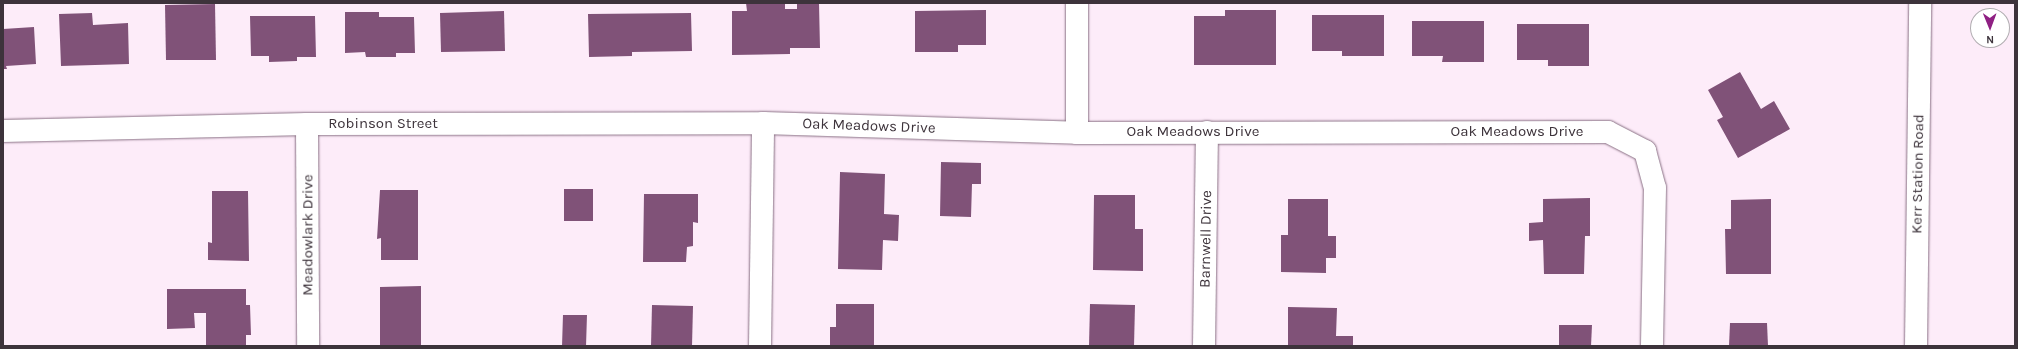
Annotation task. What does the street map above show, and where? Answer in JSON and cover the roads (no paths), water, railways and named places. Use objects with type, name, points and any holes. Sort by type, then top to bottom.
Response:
[{"type":"street","points":[[1077,3],[1077,133]]},
{"type":"street","name":"Kerr Station Road","points":[[1916,346],[1920,3]]},
{"type":"street","points":[[760,346],[763,123]]},
{"type":"street","name":"Oak Meadows Drive","points":[[763,123],[1077,133],[1608,132],[1645,151],[1655,188],[1652,346]]},
{"type":"street","name":"Robinson Street","points":[[3,131],[307,124],[763,123]]},
{"type":"street","name":"Meadowlark Drive","points":[[307,124],[308,346]]},
{"type":"street","name":"Barnwell Drive","points":[[1204,346],[1207,132]]}]
